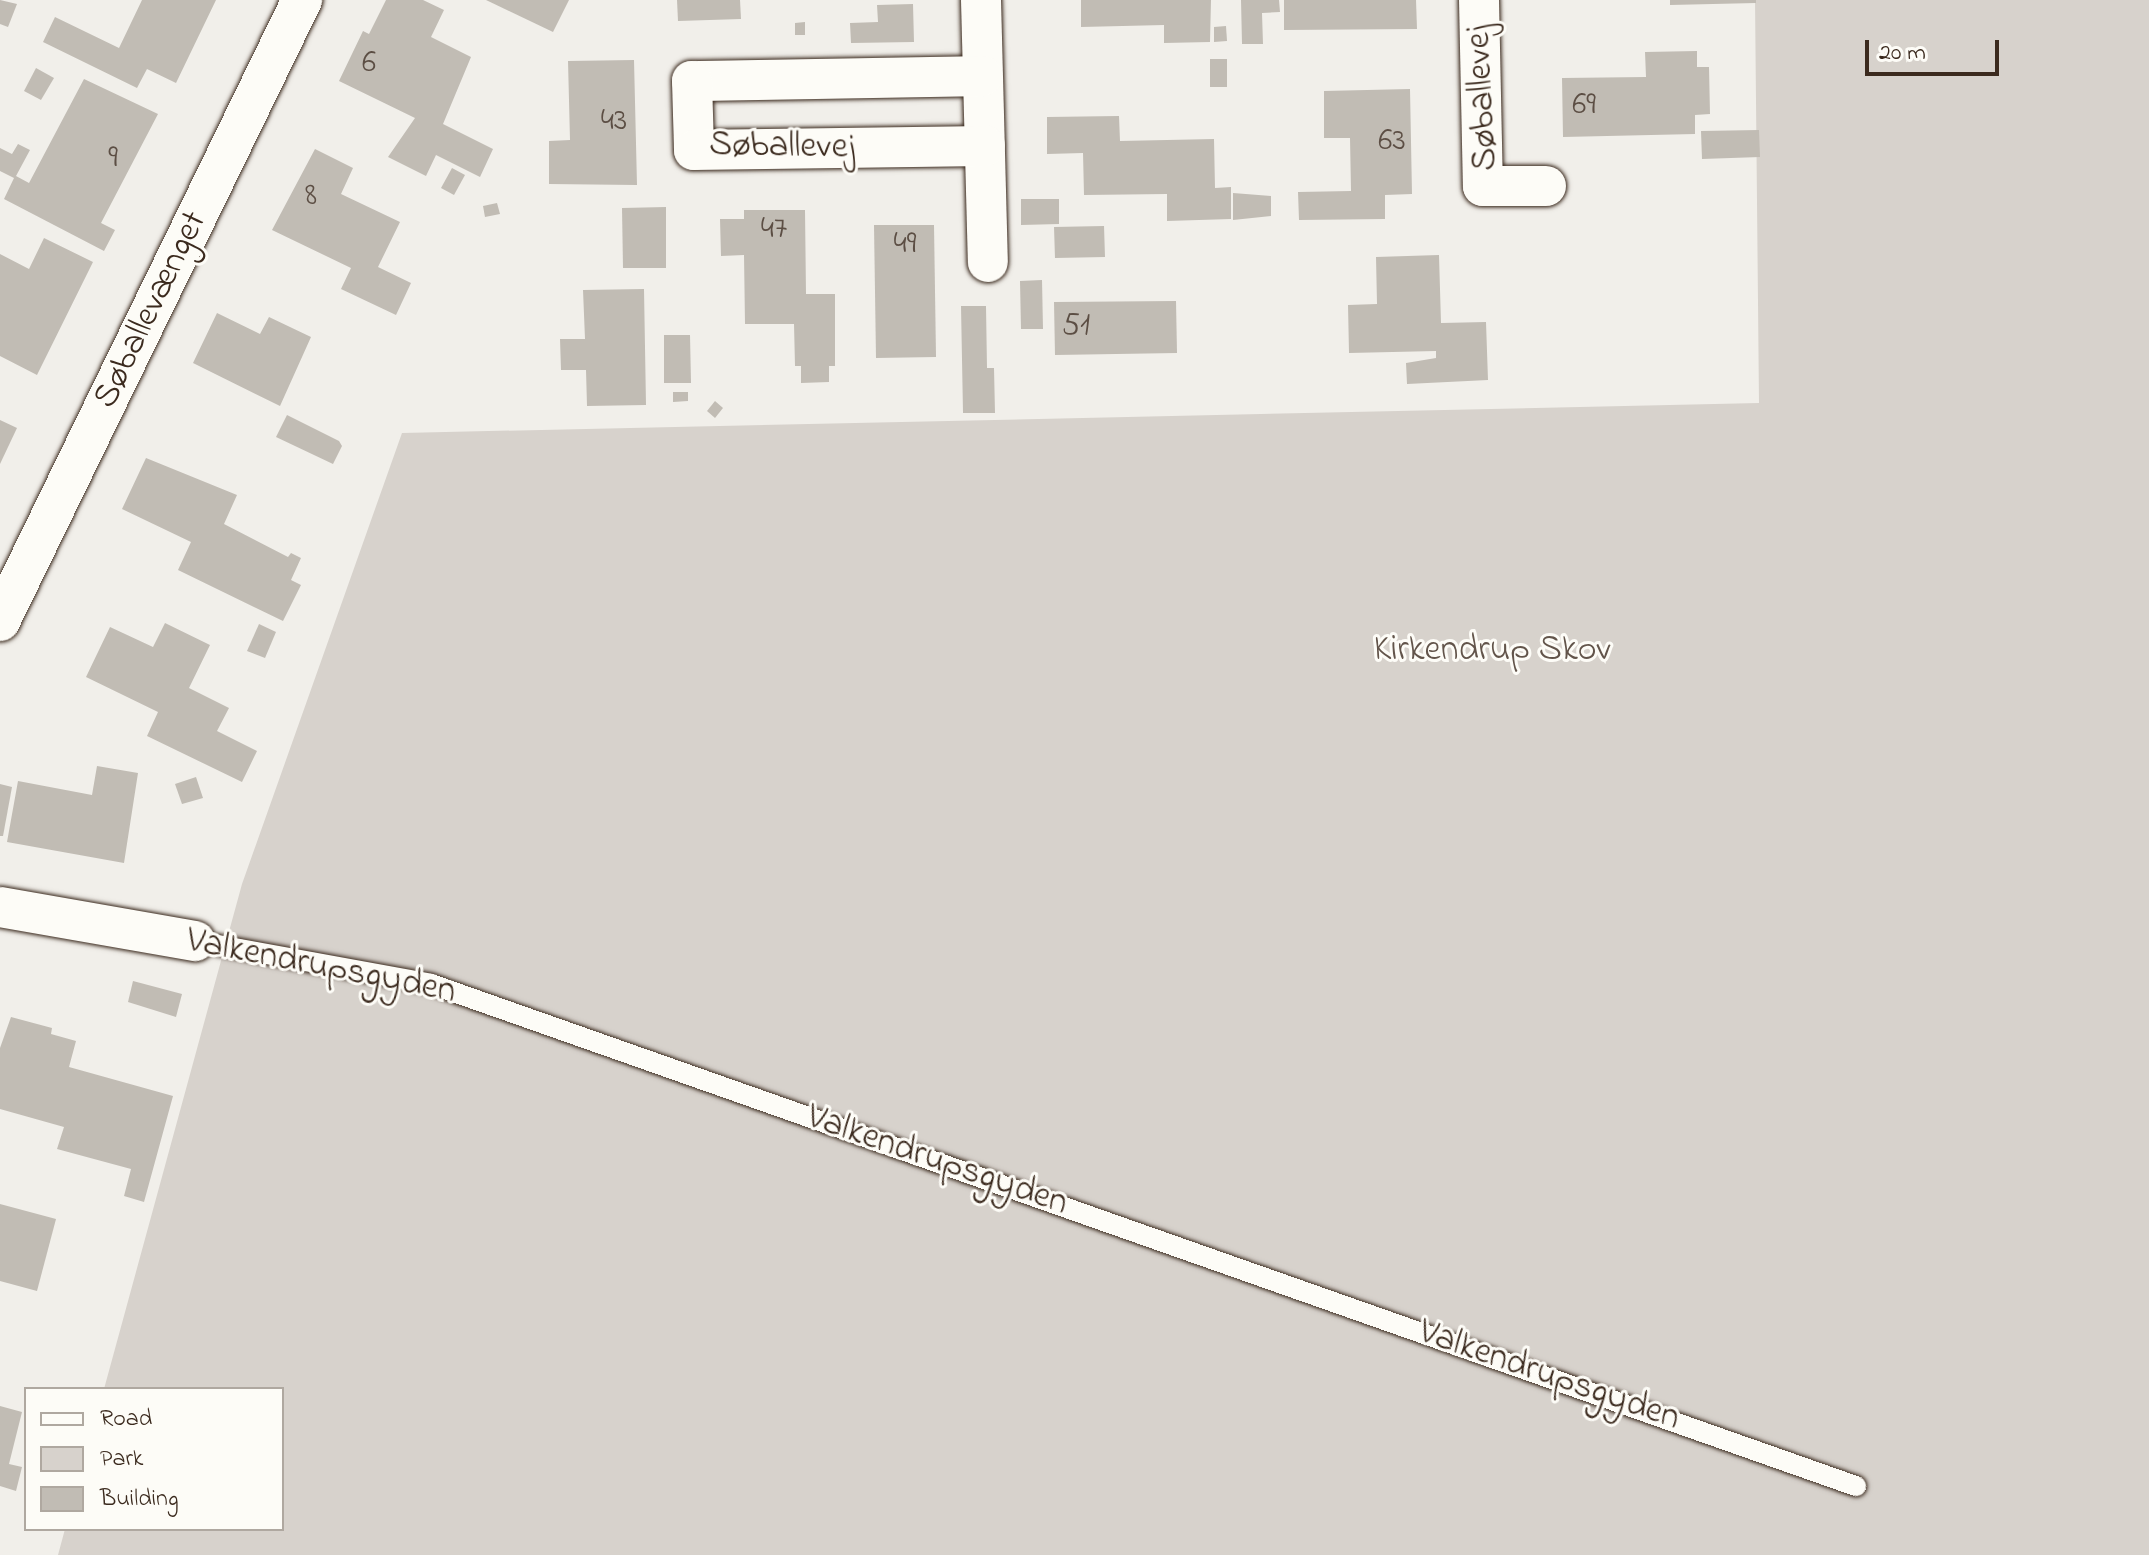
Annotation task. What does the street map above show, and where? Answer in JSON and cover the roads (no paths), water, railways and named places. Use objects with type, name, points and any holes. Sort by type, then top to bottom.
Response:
[{"type":"street","name":"Søballevænget","points":[[0,621],[302,0]]},
{"type":"street","points":[[981,0],[988,262]]},
{"type":"street","name":"Søballevej","points":[[1479,0],[1483,186],[1546,186]]},
{"type":"street","name":"Søballevej","points":[[982,76],[692,81],[694,150],[985,146]]},
{"type":"street","name":"Valkendrupsgyden","points":[[0,907],[195,941]]},
{"type":"lane","name":"Valkendrupsgyden","points":[[195,941],[431,984],[1856,1486]]},
{"type":"park label","name":"Kirkendrup Skov","points":[[1492,651]]}]
